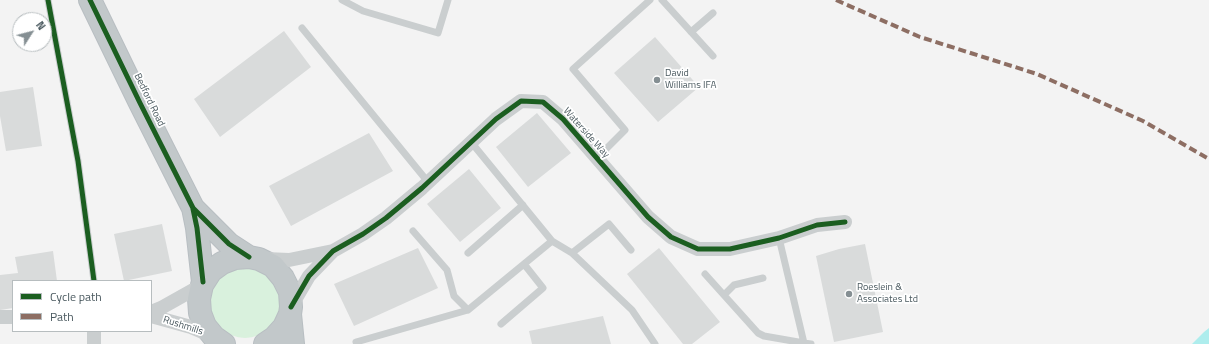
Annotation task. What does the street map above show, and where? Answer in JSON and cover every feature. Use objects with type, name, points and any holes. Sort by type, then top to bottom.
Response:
[{"type":"highway","name":"Bedford Road","points":[[90,0],[193,208],[198,228],[203,284],[199,299],[200,313],[205,326],[219,341]]},
{"type":"highway","name":"Bedford Road","points":[[193,208],[228,244],[273,266],[283,278],[290,292],[290,310]]},
{"type":"highway","points":[[203,284],[211,271],[222,262],[235,258],[254,258]]},
{"type":"highway","points":[[265,344],[274,338],[284,327],[290,310]]},
{"type":"highway","points":[[290,310],[293,344]]},
{"type":"street","name":"Waterside Way","points":[[254,258],[289,260],[333,251],[364,234],[386,218],[428,182],[496,119],[521,101],[543,102],[563,119],[648,217],[671,237],[698,249],[730,249],[779,238],[817,225],[845,222]]},
{"type":"street","name":"Waterside Way","points":[[290,310],[309,276],[333,251]]},
{"type":"street","name":"Rushmills","points":[[152,312],[203,284]]},
{"type":"street","name":"Rushmills","points":[[152,316],[191,327],[219,341]]},
{"type":"street","points":[[0,317],[12,317]]},
{"type":"street","points":[[94,332],[94,344]]},
{"type":"lane","points":[[48,0],[78,161],[94,280]]},
{"type":"lane","points":[[342,0],[363,11],[438,33],[448,0]]},
{"type":"lane","points":[[597,158],[625,130],[573,69],[650,0]]},
{"type":"lane","points":[[662,0],[713,56]]},
{"type":"lane","points":[[691,32],[713,13]]},
{"type":"lane","points":[[302,28],[428,182]]},
{"type":"lane","points":[[472,142],[552,241],[572,253],[632,310],[655,344]]},
{"type":"lane","points":[[468,253],[523,205]]},
{"type":"lane","points":[[572,253],[610,224],[631,250]]},
{"type":"lane","points":[[413,232],[447,270],[454,296],[468,310]]},
{"type":"lane","points":[[705,274],[758,333],[764,336],[808,343],[779,238]]},
{"type":"lane","points":[[356,342],[468,310],[552,241]]},
{"type":"lane","points":[[501,324],[543,288],[524,264]]},
{"type":"lane","points":[[724,295],[734,285],[763,278]]},
{"type":"green space","points":[[245,268],[258,271],[270,278],[277,290],[280,303],[277,316],[270,328],[258,335],[245,338],[232,335],[220,328],[213,316],[210,303],[213,290],[220,278],[232,271]]},
{"type":"water","points":[[1209,328],[1209,344],[1192,344],[1204,332]]},
{"type":"building","points":[[284,31],[311,67],[220,137],[194,99]]},
{"type":"building","name":"David Williams IFA","points":[[655,37],[699,87],[658,122],[614,73]]},
{"type":"building","points":[[33,87],[42,146],[6,151],[0,116],[0,92]]},
{"type":"building","points":[[537,113],[571,153],[528,187],[496,147]]},
{"type":"building","points":[[369,133],[393,171],[291,226],[269,186]]},
{"type":"building","points":[[469,169],[501,208],[460,242],[427,204]]},
{"type":"building","points":[[162,224],[172,271],[124,280],[114,234]]},
{"type":"building","name":"Roeslein & Associates Ltd","points":[[865,244],[883,332],[834,342],[816,256],[839,249]]},
{"type":"building","points":[[418,248],[438,288],[354,326],[334,284]]},
{"type":"building","points":[[659,248],[720,322],[692,344],[683,344],[627,274]]},
{"type":"building","points":[[53,251],[57,280],[12,280],[12,308],[0,310],[0,275],[18,273],[15,257]]},
{"type":"building","points":[[603,316],[611,344],[532,344],[529,331]]},
{"type":"marked path","points":[[836,0],[920,37],[1037,74],[1143,121],[1209,159]]},
{"type":"cycle path","points":[[48,0],[78,161],[94,280]]},
{"type":"cycle path","points":[[90,0],[193,208],[229,244],[249,257]]},
{"type":"cycle path","points":[[291,307],[309,276],[333,251],[363,234],[386,218],[422,188],[496,119],[521,101],[543,102],[563,119],[648,217],[671,237],[698,249],[730,249],[779,238],[817,225],[845,222]]},
{"type":"cycle path","points":[[193,209],[197,228],[203,282]]},
{"type":"place","name":"David Williams IFA","points":[[657,80]]},
{"type":"place","name":"Roeslein & Associates Ltd","points":[[849,294]]}]
